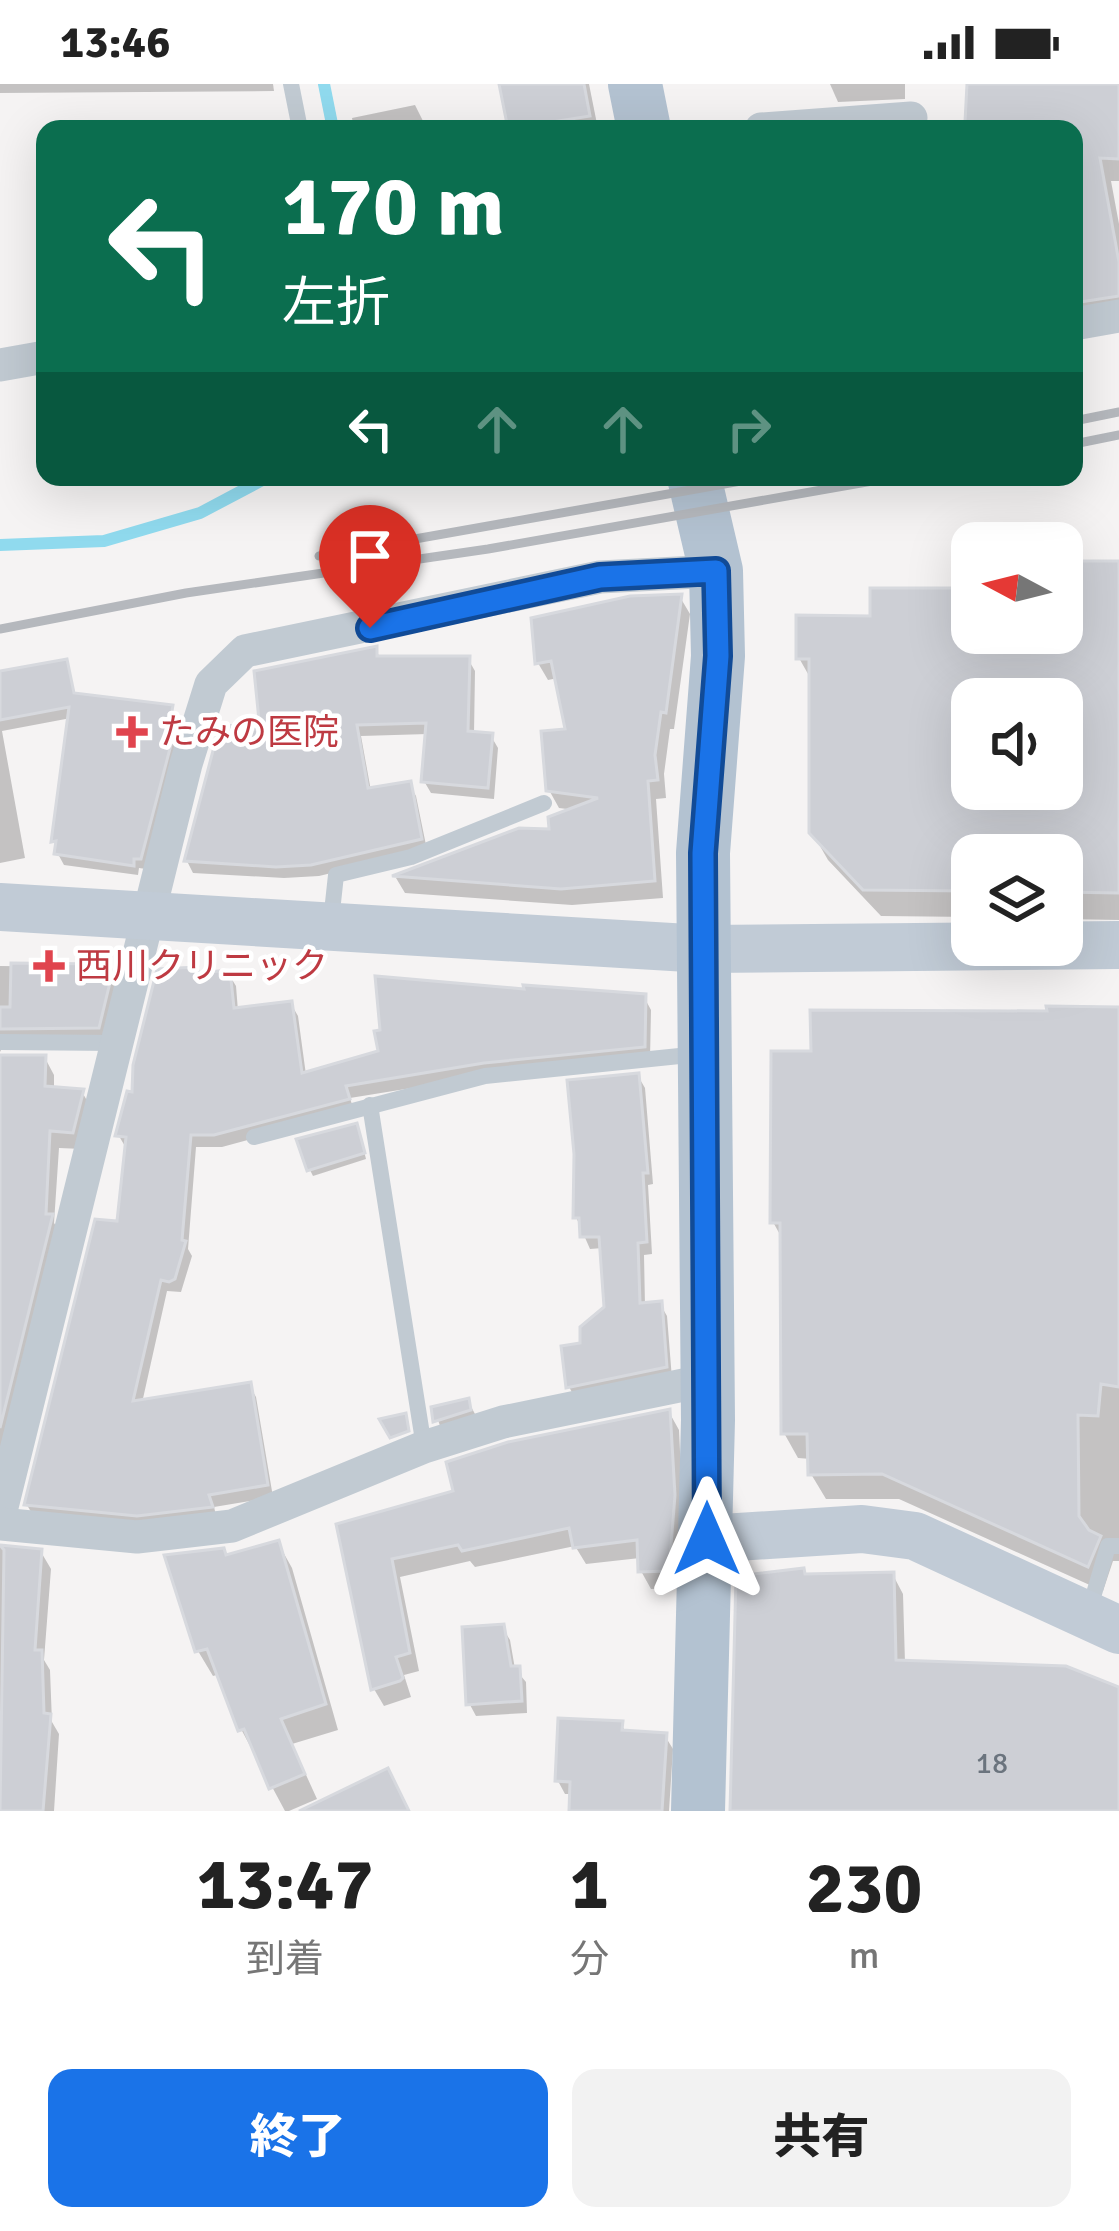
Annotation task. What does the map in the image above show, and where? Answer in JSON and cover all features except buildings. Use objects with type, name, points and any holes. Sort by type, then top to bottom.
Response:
[{"type":"main road","points":[[635,84],[642,120]]},
{"type":"main road","points":[[696,486],[716,571],[718,656],[703,853],[708,1380],[698,1811]]},
{"type":"street","points":[[911,120],[913,84]]},
{"type":"street","points":[[1083,322],[1119,316]]},
{"type":"street","points":[[0,365],[36,359]]},
{"type":"street","points":[[0,1515],[147,914],[212,684],[245,651],[600,577],[716,571]]},
{"type":"street","points":[[0,907],[705,949],[1119,945]]},
{"type":"street","points":[[0,1524],[137,1537],[232,1526],[424,1448],[503,1423],[708,1380]]},
{"type":"street","points":[[707,1539],[862,1529],[915,1536],[1103,1622]]},
{"type":"lane","points":[[291,84],[298,120]]},
{"type":"lane","points":[[331,928],[336,875],[412,857],[544,803]]},
{"type":"lane","points":[[0,1042],[116,1043]]},
{"type":"lane","points":[[254,1137],[485,1076],[706,1053]]},
{"type":"lane","points":[[370,1106],[424,1448]]},
{"type":"lane","points":[[1103,1622],[1108,1546],[1119,1546]]},
{"type":"waterway","points":[[324,84],[331,120]]},
{"type":"waterway","points":[[0,545],[104,541],[200,513],[251,486]]},
{"type":"railway","points":[[1083,419],[1119,412]]},
{"type":"railway","points":[[1083,442],[1119,435]]},
{"type":"railway","points":[[319,556],[713,486]]},
{"type":"railway","points":[[0,629],[186,593],[488,549],[844,486]]},
{"type":"place","name":"たみの医院","points":[[132,732]]},
{"type":"place","name":"西川クリニック","points":[[49,966]]},
{"type":"route","points":[[370,628],[600,577],[716,571],[718,656],[703,853],[707,1539]]}]
